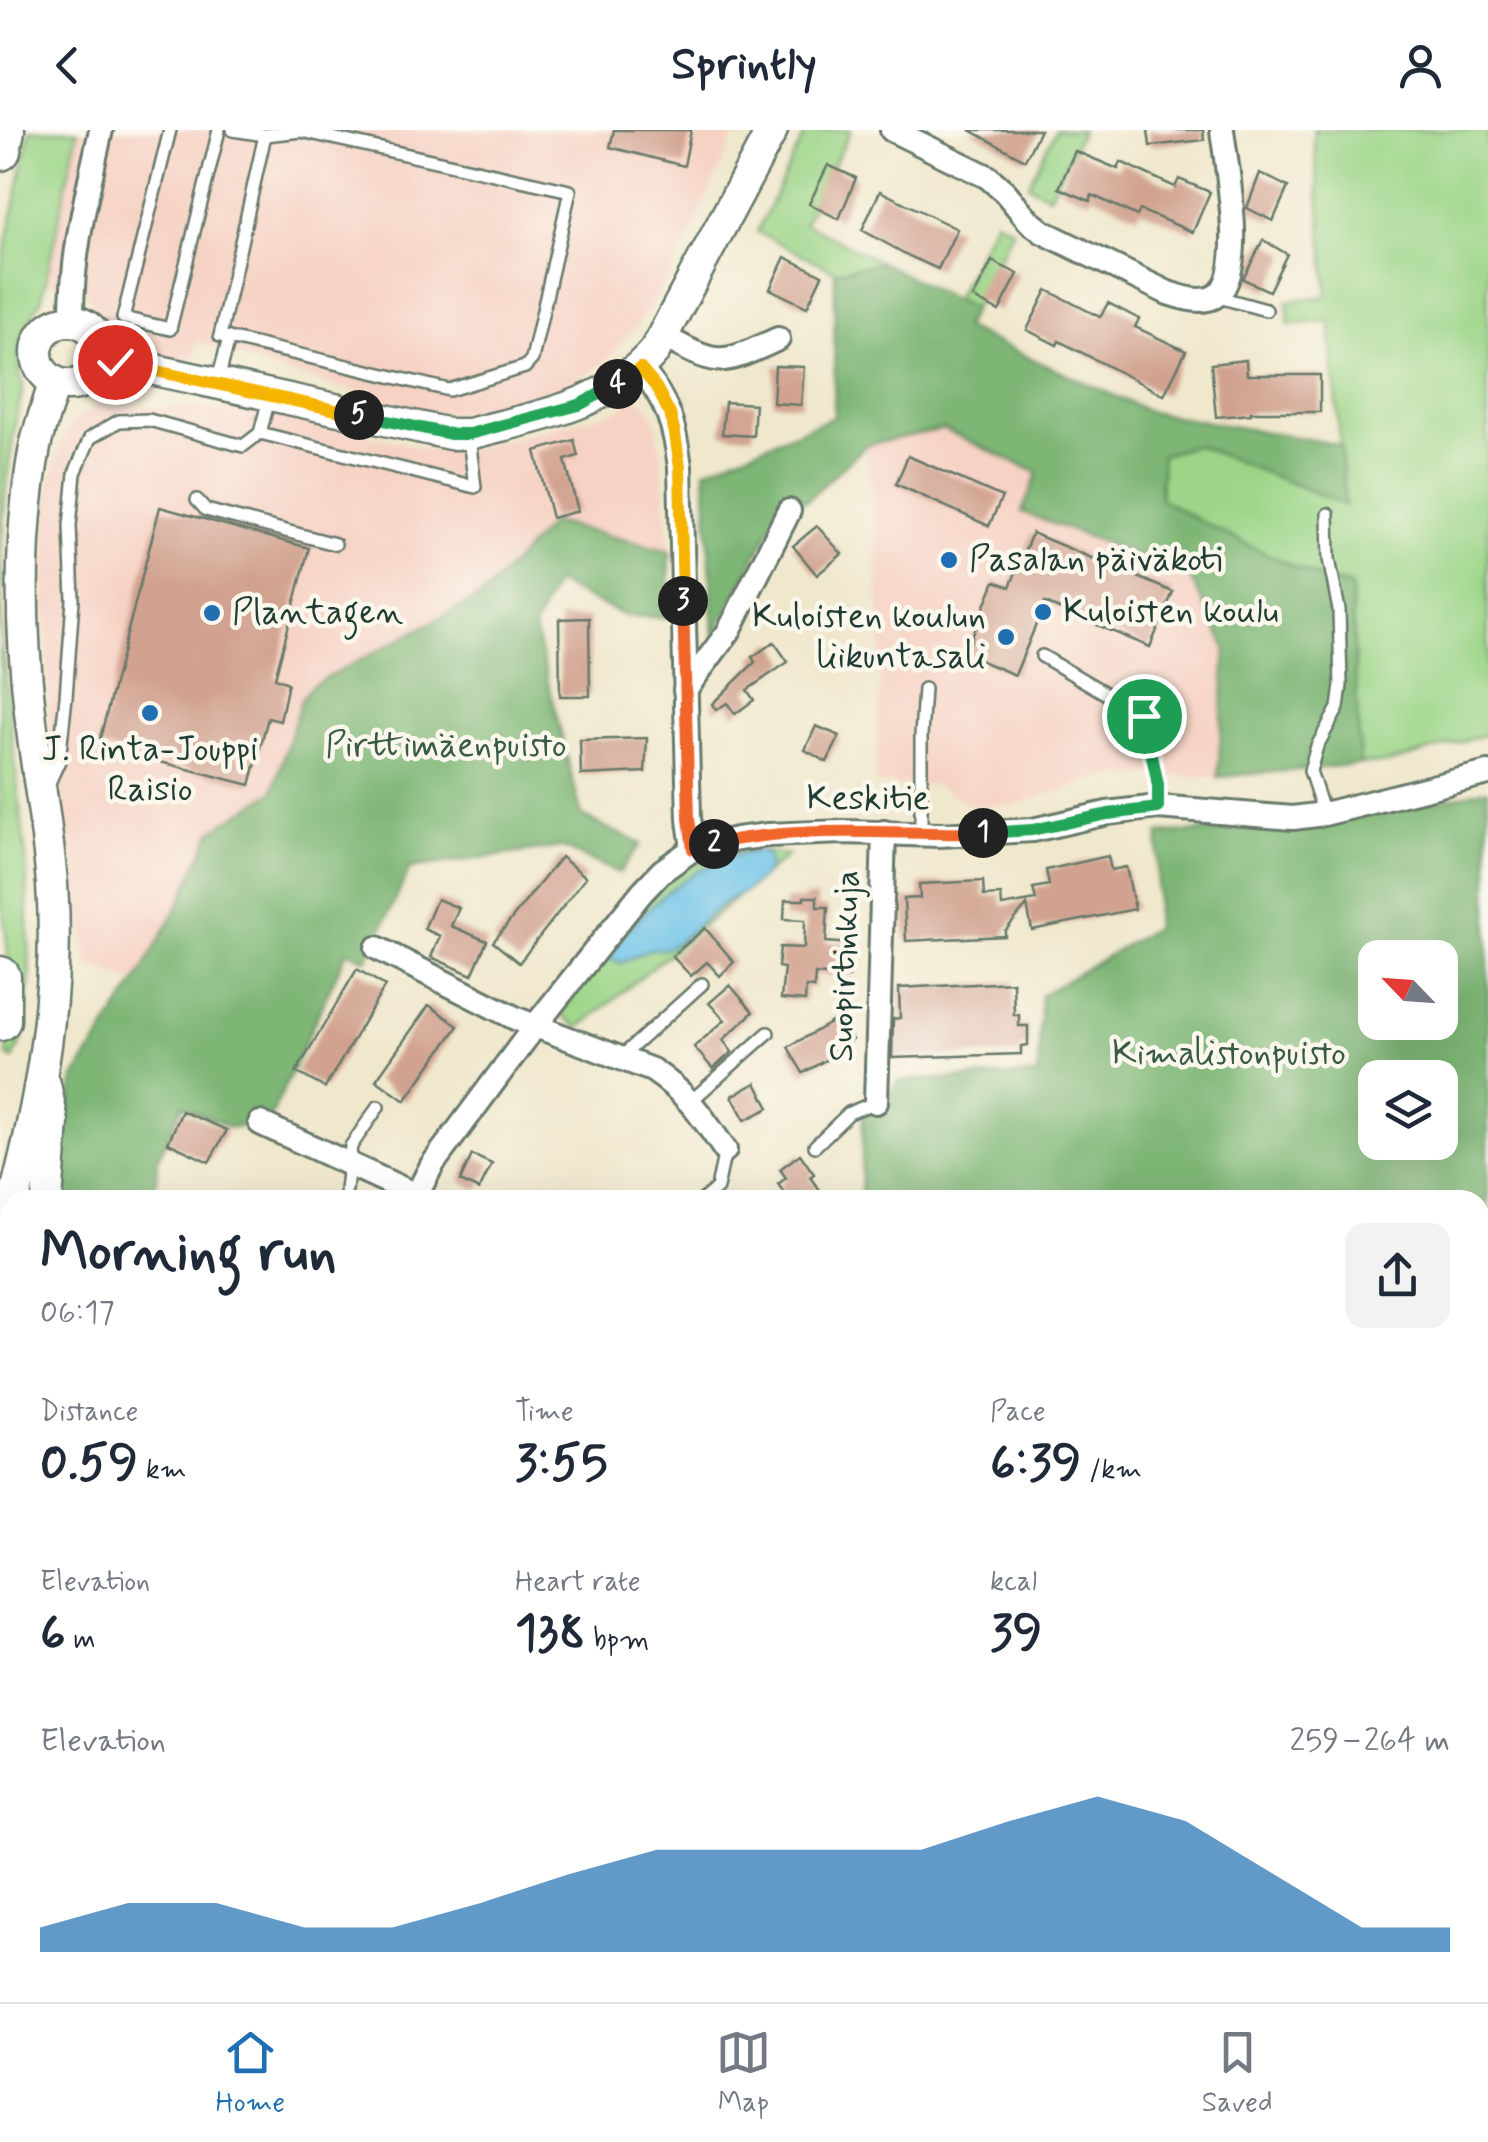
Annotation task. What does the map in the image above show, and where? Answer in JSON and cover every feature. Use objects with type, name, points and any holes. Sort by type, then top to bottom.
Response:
[{"type":"highway","points":[[0,150],[4,130]]},
{"type":"highway","points":[[0,977],[0,1020]]},
{"type":"street","points":[[72,321],[76,245],[101,130]]},
{"type":"street","points":[[100,358],[450,434],[469,434],[579,405],[640,368],[664,336],[772,130]]},
{"type":"street","points":[[892,130],[988,177],[1028,221],[1058,241],[1168,294],[1187,299],[1215,296],[1226,284],[1232,267],[1235,246],[1222,130]]},
{"type":"street","points":[[72,321],[91,329],[98,338],[100,358],[98,368],[84,381],[65,384],[46,376],[37,357],[38,346],[54,324],[72,321]]},
{"type":"street","points":[[664,336],[716,360],[733,359],[778,339]]},
{"type":"street","points":[[640,368],[656,387],[670,414],[678,453],[693,849]]},
{"type":"street","points":[[14,1190],[41,1070],[53,986],[52,884],[23,622],[25,540],[36,443],[55,382]]},
{"type":"street","points":[[685,690],[729,631],[789,511]]},
{"type":"street","name":"Keskitie","points":[[419,1190],[432,1165],[535,1026],[642,892],[662,870],[693,849],[768,835],[940,835],[1032,830],[1121,811],[1158,808],[1293,818],[1324,814],[1488,773]]},
{"type":"street","name":"Suopirtinkuja","points":[[876,1102],[884,832]]},
{"type":"street","points":[[377,948],[535,1026],[652,1070],[691,1101],[725,1150]]},
{"type":"street","points":[[41,1070],[53,1122],[49,1190]]},
{"type":"street","points":[[260,1123],[401,1190]]},
{"type":"lane","points":[[170,130],[123,318],[170,329],[219,130]]},
{"type":"lane","points":[[233,130],[265,135],[301,131],[570,191],[532,359],[516,372],[449,390],[220,336],[265,135]]},
{"type":"lane","points":[[1215,296],[1266,310]]},
{"type":"lane","points":[[217,384],[229,338]]},
{"type":"lane","points":[[42,798],[59,761],[72,600],[70,526],[75,474],[90,438],[119,421],[149,420],[243,446],[260,433],[270,396]]},
{"type":"lane","points":[[260,433],[475,487],[469,434]]},
{"type":"lane","points":[[197,500],[206,510],[335,544]]},
{"type":"lane","points":[[1324,814],[1310,770],[1317,746],[1338,708],[1342,685],[1328,514]]},
{"type":"lane","points":[[1042,656],[1144,716],[1158,785],[1158,808]]},
{"type":"lane","points":[[922,834],[924,688]]},
{"type":"lane","points":[[619,1059],[702,984]]},
{"type":"lane","points":[[691,1101],[768,1033]]},
{"type":"lane","points":[[815,1146],[849,1113],[876,1102]]},
{"type":"lane","points":[[346,1190],[351,1146],[378,1107]]},
{"type":"lane","points":[[714,1190],[725,1150]]},
{"type":"shaded area","points":[[78,130],[737,130],[679,260],[637,326],[605,362],[581,378],[543,393],[474,411],[437,413],[275,370],[197,341],[191,366],[116,347],[86,291],[47,282]]},
{"type":"shaded area","points":[[634,397],[648,405],[658,429],[670,551],[552,522],[483,595],[311,686],[301,700],[273,792],[212,831],[181,900],[137,981],[89,967],[48,712],[44,570],[49,484],[62,442],[73,423],[97,405],[269,411],[453,452],[620,410]]},
{"type":"shaded area","name":"Kuloisten koulu","points":[[943,429],[1038,474],[1023,512],[1189,575],[1226,648],[1218,777],[1110,775],[1014,805],[970,806],[935,785],[876,784],[881,649],[874,505],[866,445]]},
{"type":"green space","points":[[30,130],[78,130],[42,298],[18,347],[23,389],[7,477],[1,546],[2,650],[26,858],[30,977],[21,1043],[13,1059],[7,1055],[10,975],[0,896],[0,276]]},
{"type":"green space","points":[[807,130],[851,130],[804,223],[882,263],[835,271],[757,232]]},
{"type":"green space","points":[[1056,130],[1082,130],[1049,196],[1028,185]]},
{"type":"green space","points":[[1313,130],[1488,130],[1488,734],[1388,763],[1360,764],[1351,586],[1291,565],[1160,499],[1162,455],[1196,445],[1345,504],[1330,321],[1289,325],[1287,301],[1328,296]]},
{"type":"green space","points":[[995,220],[1013,229],[973,309],[955,299]]},
{"type":"green space","points":[[882,263],[973,309],[964,328],[1150,412],[1341,445],[1345,505],[1196,445],[1162,455],[1160,498],[1291,565],[1351,586],[1360,764],[1218,777],[1226,648],[1189,575],[1022,512],[1038,473],[943,429],[866,445],[807,500],[783,504],[714,637],[705,470],[834,417],[835,271]]},
{"type":"green space","name":"Pirttimäenpuisto","points":[[552,522],[670,551],[668,617],[625,616],[555,583],[534,627],[582,816],[641,844],[619,873],[561,847],[410,868],[367,960],[347,951],[269,1121],[231,1128],[182,1105],[158,1158],[155,1190],[56,1190],[74,1079],[137,981],[181,900],[212,831],[273,792],[301,700],[311,686],[483,595]]},
{"type":"green space","name":"Kimalistonpuisto","points":[[1488,789],[1488,1190],[861,1190],[863,1109],[876,1109],[900,1081],[1038,1075],[1041,995],[1155,928],[1159,834],[1295,825],[1389,812]]},
{"type":"green space","points":[[747,849],[788,855],[579,1028],[560,1014],[620,930],[657,890],[695,864]]},
{"type":"water","points":[[759,851],[768,856],[764,876],[679,941],[621,963],[605,956],[672,888],[712,864]]},
{"type":"building","points":[[614,130],[691,130],[684,166],[610,147]]},
{"type":"building","points":[[970,130],[1040,130],[1025,160]]},
{"type":"building","points":[[1148,130],[1203,130],[1204,140],[1150,146]]},
{"type":"building","points":[[1075,151],[1118,169],[1121,162],[1175,187],[1179,179],[1210,192],[1193,232],[1140,210],[1137,216],[1092,195],[1090,201],[1059,188]]},
{"type":"building","points":[[828,165],[856,178],[839,219],[809,204]]},
{"type":"building","points":[[1260,173],[1288,187],[1273,221],[1247,208]]},
{"type":"building","points":[[880,191],[957,229],[938,269],[862,230]]},
{"type":"building","points":[[1263,240],[1287,254],[1269,291],[1243,279]]},
{"type":"building","points":[[785,257],[822,275],[807,307],[770,289]]},
{"type":"building","points":[[992,261],[1018,274],[999,311],[973,298]]},
{"type":"building","points":[[1047,290],[1100,317],[1108,303],[1139,319],[1135,327],[1186,351],[1164,395],[1059,341],[1057,345],[1027,330]]},
{"type":"building","points":[[1246,360],[1247,375],[1320,375],[1320,412],[1251,412],[1216,417],[1211,364]]},
{"type":"building","points":[[775,366],[804,367],[801,405],[773,403]]},
{"type":"building","points":[[725,402],[755,404],[753,436],[722,434]]},
{"type":"building","points":[[574,440],[578,456],[565,460],[578,511],[552,518],[535,451]]},
{"type":"building","points":[[908,456],[1002,497],[989,526],[896,484]]},
{"type":"building","name":"Plantagen","points":[[160,507],[309,548],[275,678],[288,683],[280,721],[268,718],[250,785],[98,746]]},
{"type":"building","points":[[817,526],[842,554],[817,575],[793,546]]},
{"type":"building","points":[[1032,533],[1173,592],[1150,647],[1045,603],[1015,675],[965,654],[995,581],[1010,587]]},
{"type":"building","points":[[589,618],[590,696],[560,696],[559,619]]},
{"type":"building","points":[[774,642],[788,662],[747,690],[754,700],[735,714],[727,703],[716,710],[712,704],[755,662],[752,657]]},
{"type":"building","points":[[816,726],[840,736],[827,762],[805,750]]},
{"type":"building","points":[[647,738],[645,772],[581,775],[580,740]]},
{"type":"building","points":[[1108,856],[1111,870],[1126,867],[1135,909],[1032,930],[1027,905],[1005,936],[906,941],[904,899],[920,898],[919,884],[983,881],[984,896],[1001,895],[1002,906],[1036,900],[1033,888],[1049,885],[1046,870]]},
{"type":"building","points":[[561,857],[586,877],[519,963],[493,942]]},
{"type":"building","points":[[817,897],[817,907],[828,907],[826,942],[852,944],[849,977],[815,974],[814,988],[806,987],[805,1001],[781,999],[784,968],[778,967],[780,947],[804,948],[805,920],[784,919],[785,900]]},
{"type":"building","points":[[437,899],[459,908],[451,926],[487,941],[472,975],[431,957],[440,936],[424,929]]},
{"type":"building","points":[[705,928],[734,962],[720,976],[707,962],[691,976],[672,956]]},
{"type":"building","points":[[357,969],[385,986],[325,1088],[296,1072]]},
{"type":"building","points":[[1013,982],[1014,1015],[1019,1015],[1019,1026],[1028,1026],[1028,1045],[1021,1046],[1021,1054],[892,1058],[893,1019],[900,1018],[899,988]]},
{"type":"building","points":[[730,985],[753,1012],[723,1040],[732,1052],[713,1069],[694,1047],[725,1020],[709,1003]]},
{"type":"building","points":[[429,1005],[458,1026],[405,1101],[376,1080]]},
{"type":"building","points":[[839,1018],[852,1040],[803,1073],[788,1047]]},
{"type":"building","points":[[756,1083],[769,1108],[745,1120],[732,1096]]},
{"type":"building","points":[[182,1111],[227,1130],[209,1162],[168,1143]]},
{"type":"building","points":[[800,1154],[819,1190],[782,1190],[778,1184],[786,1178],[780,1169]]},
{"type":"building","points":[[472,1155],[492,1164],[479,1190],[460,1181]]},
{"type":"place","name":"Pasalan päiväkoti","points":[[949,560]]},
{"type":"place","name":"Kuloisten koulu","points":[[1043,612]]},
{"type":"place","name":"Plantagen","points":[[212,613]]},
{"type":"place","name":"Kuloisten koulun liikuntasali","points":[[1006,637]]},
{"type":"place","name":"J. Rinta-Jouppi Raisio","points":[[150,713]]},
{"type":"route","points":[[115,362],[450,434],[469,434],[579,405],[640,368],[656,387],[670,414],[680,467],[693,849],[768,835],[940,835],[1032,830],[1134,809],[1158,808],[1158,785],[1144,716]]}]
